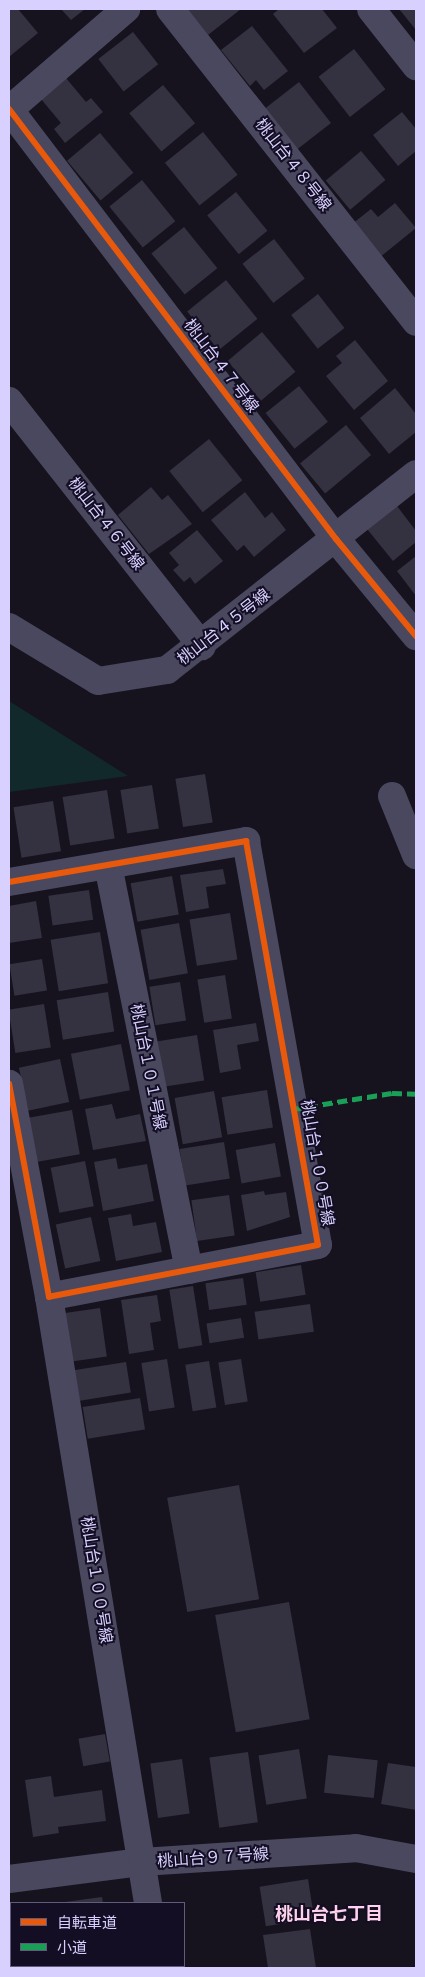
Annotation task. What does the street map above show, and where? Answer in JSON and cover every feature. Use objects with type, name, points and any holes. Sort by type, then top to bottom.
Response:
[{"type":"street","points":[[9,110],[126,9]]},
{"type":"street","name":"桃山台４８号線","points":[[170,9],[416,322]]},
{"type":"street","points":[[371,9],[416,66]]},
{"type":"street","name":"桃山台４７号線","points":[[9,110],[336,539],[416,636]]},
{"type":"street","name":"桃山台４６号線","points":[[9,402],[202,646]]},
{"type":"street","name":"桃山台４５号線","points":[[9,626],[98,681],[167,670],[202,646],[416,474]]},
{"type":"street","points":[[392,796],[416,855]]},
{"type":"street","name":"桃山台１００号線","points":[[9,882],[246,841],[318,1245],[49,1297]]},
{"type":"street","name":"桃山台１０１号線","points":[[108,865],[189,1270]]},
{"type":"street","name":"桃山台１００号線","points":[[9,1084],[49,1297],[148,1902]]},
{"type":"street","name":"桃山台９７号線","points":[[9,1880],[142,1862],[356,1848],[416,1859]]},
{"type":"green space","points":[[9,701],[128,776],[9,792]]},
{"type":"building","points":[[9,9],[18,9],[38,33],[9,57]]},
{"type":"building","points":[[61,9],[85,9],[71,20]]},
{"type":"building","points":[[187,9],[241,9],[208,35]]},
{"type":"building","points":[[279,9],[322,9],[337,28],[304,53],[273,14]]},
{"type":"building","points":[[399,9],[416,9],[416,30]]},
{"type":"building","points":[[252,26],[288,71],[264,90],[256,80],[250,86],[221,50]]},
{"type":"building","points":[[133,32],[158,64],[124,91],[98,59]]},
{"type":"building","points":[[354,49],[385,89],[350,117],[319,77]]},
{"type":"building","points":[[66,78],[86,102],[91,98],[103,112],[65,143],[54,129],[61,123],[41,99]]},
{"type":"building","points":[[299,82],[331,123],[296,150],[264,109]]},
{"type":"building","points":[[163,85],[195,123],[161,152],[129,113]]},
{"type":"building","points":[[402,112],[416,129],[416,151],[398,166],[373,135]]},
{"type":"building","points":[[203,132],[238,175],[200,206],[165,163]]},
{"type":"building","points":[[100,133],[133,173],[100,200],[67,161]]},
{"type":"building","points":[[361,151],[385,180],[350,210],[326,181]]},
{"type":"building","points":[[142,180],[175,221],[143,248],[109,206]]},
{"type":"building","points":[[236,192],[267,231],[239,254],[207,215]]},
{"type":"building","points":[[395,203],[416,228],[379,258],[352,224],[371,209],[378,217]]},
{"type":"building","points":[[184,227],[217,268],[185,295],[151,253]]},
{"type":"building","points":[[274,239],[305,278],[273,303],[242,264]]},
{"type":"building","points":[[226,280],[257,319],[219,350],[187,311]]},
{"type":"building","points":[[318,294],[344,328],[318,349],[291,315]]},
{"type":"building","points":[[262,332],[295,372],[261,401],[228,361]]},
{"type":"building","points":[[355,340],[388,381],[354,410],[326,376],[342,363],[336,356]]},
{"type":"building","points":[[299,386],[328,422],[295,449],[266,413]]},
{"type":"building","points":[[395,388],[416,414],[416,432],[389,454],[360,418]]},
{"type":"building","points":[[346,425],[371,455],[325,493],[300,464]]},
{"type":"building","points":[[209,439],[242,480],[203,512],[169,471]]},
{"type":"building","points":[[151,487],[162,500],[168,495],[192,524],[149,554],[118,515]]},
{"type":"building","points":[[245,492],[265,518],[272,512],[286,530],[254,557],[244,545],[237,551],[211,520]]},
{"type":"building","points":[[397,506],[416,531],[416,542],[393,561],[367,529]]},
{"type":"building","points":[[197,530],[223,561],[195,584],[190,577],[184,582],[173,570],[179,565],[169,553]]},
{"type":"building","points":[[416,556],[416,596],[397,571]]},
{"type":"building","points":[[205,774],[213,822],[183,827],[175,779]]},
{"type":"building","points":[[152,785],[159,828],[127,833],[120,790]]},
{"type":"building","points":[[107,790],[115,838],[70,845],[63,797]]},
{"type":"building","points":[[53,801],[61,851],[21,858],[13,807]]},
{"type":"building","points":[[223,869],[226,884],[206,887],[209,908],[186,912],[180,875]]},
{"type":"building","points":[[172,876],[179,914],[137,922],[131,883]]},
{"type":"building","points":[[89,890],[93,920],[53,925],[48,896]]},
{"type":"building","points":[[36,901],[42,938],[9,943],[9,906]]},
{"type":"building","points":[[230,913],[237,959],[197,966],[190,919]]},
{"type":"building","points":[[179,923],[188,973],[149,980],[141,930]]},
{"type":"building","points":[[100,932],[108,983],[59,991],[51,940]]},
{"type":"building","points":[[42,959],[47,991],[14,996],[9,964]]},
{"type":"building","points":[[225,975],[232,1018],[204,1023],[197,979]]},
{"type":"building","points":[[180,982],[186,1021],[155,1025],[149,987]]},
{"type":"building","points":[[108,992],[114,1032],[63,1040],[57,1000]]},
{"type":"building","points":[[44,1004],[51,1047],[15,1053],[9,1010]]},
{"type":"building","points":[[256,1023],[259,1041],[237,1045],[241,1069],[220,1073],[213,1030]]},
{"type":"building","points":[[197,1035],[204,1080],[164,1087],[157,1041]]},
{"type":"building","points":[[121,1044],[130,1090],[80,1100],[71,1054]]},
{"type":"building","points":[[60,1059],[69,1102],[28,1111],[19,1068]]},
{"type":"building","points":[[267,1090],[273,1128],[228,1135],[222,1097]]},
{"type":"building","points":[[214,1091],[222,1137],[183,1144],[175,1098]]},
{"type":"building","points":[[112,1104],[116,1119],[140,1114],[146,1141],[93,1150],[85,1109]]},
{"type":"building","points":[[72,1110],[80,1154],[34,1162],[26,1118]]},
{"type":"building","points":[[224,1142],[230,1179],[185,1186],[180,1149]]},
{"type":"building","points":[[275,1143],[281,1176],[242,1183],[236,1150]]},
{"type":"building","points":[[116,1158],[118,1169],[147,1164],[154,1201],[103,1211],[94,1162]]},
{"type":"building","points":[[85,1161],[94,1206],[59,1213],[51,1168]]},
{"type":"building","points":[[264,1191],[265,1195],[286,1192],[290,1217],[247,1231],[241,1195]]},
{"type":"building","points":[[229,1195],[235,1236],[197,1241],[191,1200]]},
{"type":"building","points":[[131,1214],[133,1226],[156,1222],[162,1252],[116,1261],[108,1218]]},
{"type":"building","points":[[91,1217],[100,1261],[65,1269],[56,1224]]},
{"type":"building","points":[[301,1265],[306,1295],[260,1302],[256,1272]]},
{"type":"building","points":[[243,1278],[247,1305],[209,1310],[205,1283]]},
{"type":"building","points":[[193,1286],[202,1345],[179,1349],[169,1290]]},
{"type":"building","points":[[157,1295],[161,1321],[150,1323],[154,1350],[129,1354],[121,1300]]},
{"type":"building","points":[[310,1304],[314,1332],[258,1340],[255,1312]]},
{"type":"building","points":[[100,1308],[107,1357],[70,1362],[63,1313]]},
{"type":"building","points":[[241,1318],[244,1338],[210,1343],[206,1323]]},
{"type":"building","points":[[167,1359],[175,1407],[149,1411],[141,1363]]},
{"type":"building","points":[[241,1359],[248,1401],[225,1405],[218,1363]]},
{"type":"building","points":[[209,1361],[216,1407],[193,1411],[185,1365]]},
{"type":"building","points":[[126,1362],[131,1393],[79,1401],[74,1370]]},
{"type":"building","points":[[140,1398],[145,1430],[88,1439],[83,1407]]},
{"type":"building","points":[[239,1485],[259,1599],[187,1612],[167,1498]]},
{"type":"building","points":[[289,1602],[310,1719],[236,1732],[215,1615]]},
{"type":"building","points":[[105,1734],[110,1762],[83,1766],[78,1739]]},
{"type":"building","points":[[299,1749],[307,1798],[266,1805],[259,1755]]},
{"type":"building","points":[[248,1752],[258,1822],[219,1828],[209,1757]]},
{"type":"building","points":[[328,1755],[378,1760],[374,1798],[324,1793]]},
{"type":"building","points":[[182,1759],[190,1813],[158,1818],[150,1763]]},
{"type":"building","points":[[388,1763],[416,1767],[416,1810],[381,1804]]},
{"type":"building","points":[[51,1776],[54,1797],[102,1790],[106,1821],[58,1827],[59,1833],[33,1837],[25,1780]]},
{"type":"building","points":[[308,1879],[314,1919],[266,1926],[260,1887]]},
{"type":"building","points":[[102,1897],[103,1902],[65,1902]]},
{"type":"building","points":[[9,1908],[10,1908],[10,1932],[9,1957]]},
{"type":"building","points":[[310,1929],[316,1968],[268,1968],[263,1935]]},
{"type":"building","points":[[9,1965],[10,1967],[44,1968],[9,1968]]},
{"type":"building","points":[[67,1967],[101,1967],[101,1968]]},
{"type":"marked path","points":[[293,1109],[392,1093],[416,1094]]},
{"type":"cycle path","points":[[9,109],[336,539],[416,636]]},
{"type":"cycle path","points":[[9,882],[246,841],[318,1245],[49,1297],[9,1084]]},
{"type":"district","name":"桃山台七丁目","points":[[329,1914]]}]
